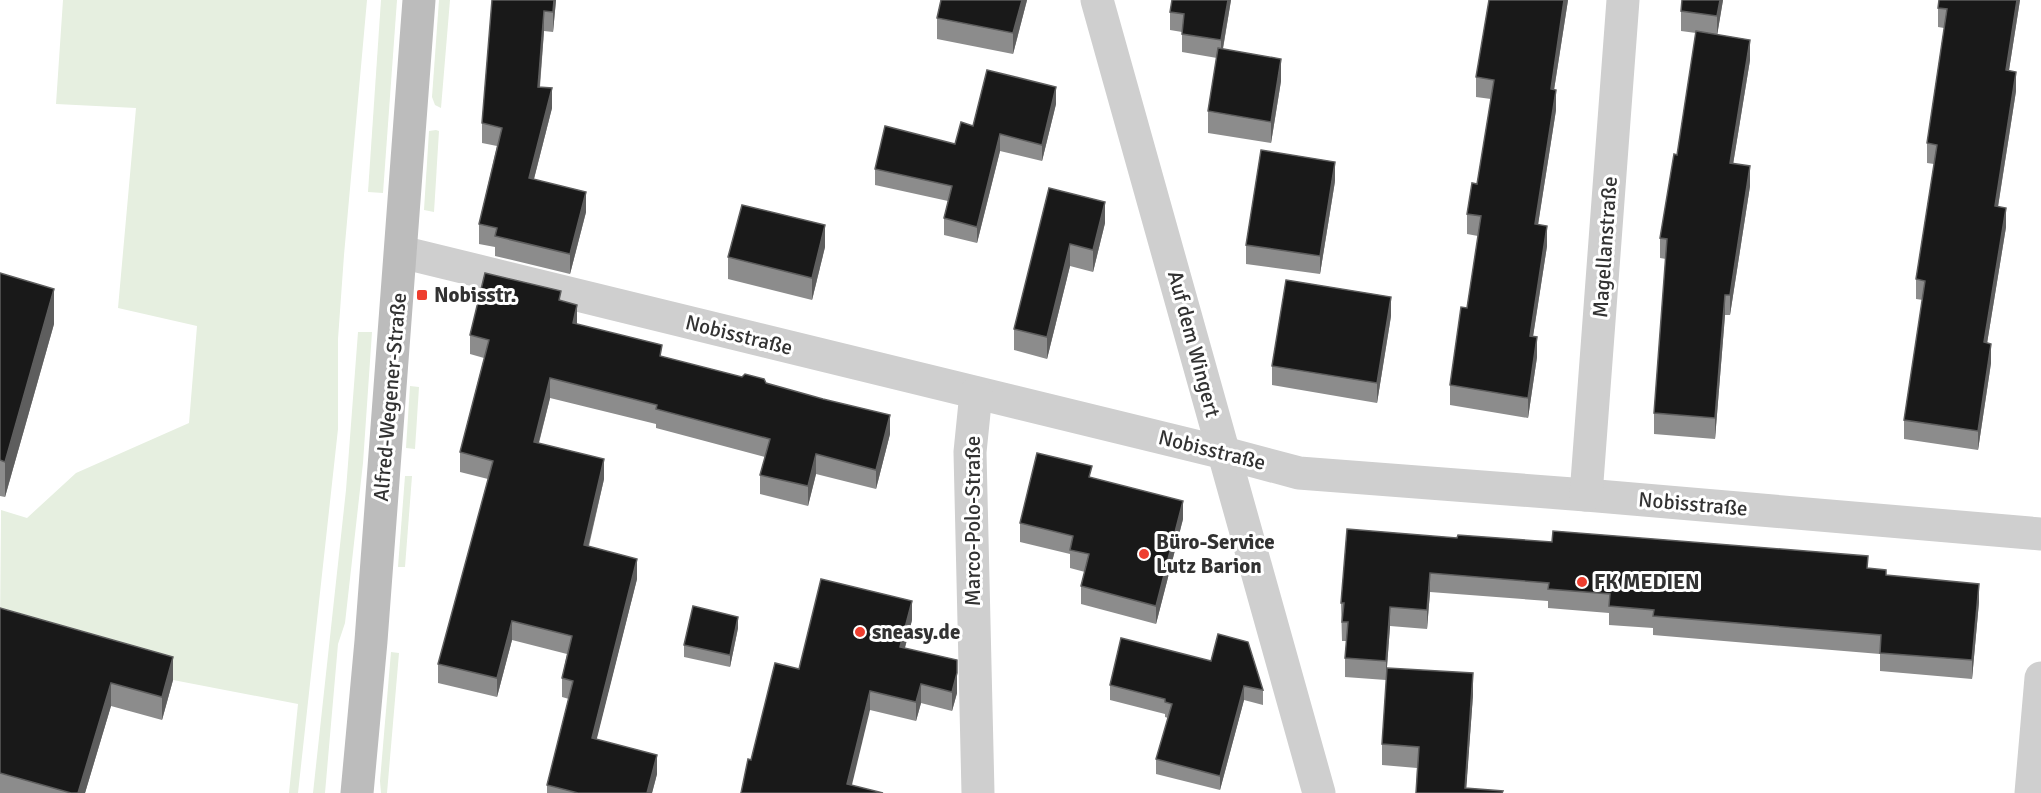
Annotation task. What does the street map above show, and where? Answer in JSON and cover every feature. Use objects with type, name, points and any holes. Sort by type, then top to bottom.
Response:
[{"type":"street","name":"Alfred-Wegener-Straße","points":[[357,793],[371,641],[419,0]]},
{"type":"street","name":"Auf dem Wingert","points":[[1097,0],[1319,793]]},
{"type":"street","name":"Magellanstraße","points":[[1586,495],[1623,0]]},
{"type":"street","name":"Nobisstraße","points":[[401,252],[1299,473],[2041,534]]},
{"type":"street","name":"Marco-Polo-Straße","points":[[976,393],[970,452],[978,793]]},
{"type":"street","points":[[2031,793],[2041,678]]},
{"type":"green space","points":[[63,0],[367,0],[338,339],[338,429],[298,793],[289,793],[298,704],[173,680],[0,631],[1,510],[27,518],[76,473],[189,423],[197,326],[118,308],[136,108],[56,104]]},
{"type":"green space","points":[[381,0],[397,0],[383,193],[368,192]]},
{"type":"green space","points":[[439,0],[450,0],[441,108],[435,105],[432,97]]},
{"type":"green space","points":[[429,131],[439,131],[434,212],[424,210]]},
{"type":"green space","points":[[358,332],[372,332],[363,463],[345,623],[338,644],[325,793],[313,793],[346,490]]},
{"type":"green space","points":[[410,386],[419,387],[415,449],[406,448]]},
{"type":"green space","points":[[405,476],[412,476],[405,567],[398,567]]},
{"type":"green space","points":[[391,652],[399,653],[387,793],[381,793],[380,781]]},
{"type":"building","points":[[492,0],[554,0],[553,12],[544,11],[538,87],[552,88],[529,178],[586,192],[570,254],[495,236],[497,228],[479,224],[502,128],[482,123]]},
{"type":"building","points":[[941,0],[1022,0],[1013,33],[937,18]]},
{"type":"building","points":[[1172,0],[1228,0],[1221,40],[1182,34],[1184,14],[1170,12]]},
{"type":"building","points":[[1489,0],[1564,0],[1551,89],[1556,90],[1535,224],[1547,226],[1530,336],[1537,337],[1528,398],[1450,385],[1461,307],[1467,308],[1481,216],[1467,214],[1472,183],[1477,184],[1494,80],[1476,77]]},
{"type":"building","points":[[1682,0],[1720,0],[1717,16],[1681,11]]},
{"type":"building","points":[[1939,0],[2017,0],[2006,70],[2016,72],[1995,206],[2006,208],[1984,342],[1991,344],[1978,431],[1904,420],[1925,281],[1916,279],[1937,145],[1927,143],[1947,9],[1938,8]]},
{"type":"building","points":[[1696,31],[1750,40],[1730,163],[1750,166],[1730,295],[1725,295],[1715,418],[1654,413],[1667,239],[1660,238],[1674,154],[1677,155]]},
{"type":"building","points":[[1218,48],[1281,59],[1271,122],[1208,111]]},
{"type":"building","points":[[987,70],[1056,87],[1042,145],[1000,134],[977,227],[944,218],[952,186],[875,169],[885,126],[955,144],[961,122],[973,126]]},
{"type":"building","points":[[1261,150],[1335,162],[1320,256],[1246,245]]},
{"type":"building","points":[[1049,188],[1105,202],[1093,250],[1070,244],[1047,337],[1014,329]]},
{"type":"building","points":[[742,205],[825,225],[812,278],[728,257]]},
{"type":"building","points":[[0,273],[54,289],[5,462],[0,460]]},
{"type":"building","points":[[485,273],[561,291],[559,300],[577,305],[573,323],[662,345],[660,356],[742,377],[745,374],[764,379],[766,383],[890,415],[876,470],[816,454],[808,486],[760,475],[770,439],[656,409],[657,405],[550,378],[534,442],[604,459],[584,545],[637,559],[592,738],[657,755],[647,793],[578,793],[547,785],[573,681],[562,678],[572,636],[512,621],[497,678],[438,664],[493,461],[460,452],[489,340],[470,335]]},
{"type":"building","points":[[1286,280],[1391,297],[1377,383],[1272,366]]},
{"type":"building","points":[[1037,453],[1092,466],[1089,477],[1183,501],[1156,606],[1081,586],[1089,554],[1070,550],[1073,536],[1020,523]]},
{"type":"building","points":[[1347,529],[1457,538],[1458,535],[1552,542],[1553,531],[1868,556],[1867,568],[1886,570],[1886,575],[1979,584],[1972,660],[1880,653],[1881,635],[1653,616],[1654,610],[1609,606],[1610,594],[1548,589],[1549,583],[1430,573],[1427,610],[1390,607],[1386,661],[1345,658],[1348,622],[1342,622],[1344,603],[1341,603]]},
{"type":"building","points":[[821,579],[912,601],[900,647],[957,660],[957,673],[952,692],[921,684],[916,702],[870,691],[847,784],[883,793],[741,793],[748,759],[751,760],[775,663],[799,669]]},
{"type":"building","points":[[693,606],[738,617],[730,655],[684,645]]},
{"type":"building","points":[[0,608],[173,657],[162,697],[111,683],[78,793],[0,773]]},
{"type":"building","points":[[1218,634],[1248,642],[1263,690],[1244,686],[1220,776],[1156,759],[1172,704],[1165,702],[1165,699],[1110,685],[1121,638],[1211,661]]},
{"type":"building","points":[[1387,668],[1473,673],[1465,788],[1503,791],[1502,793],[1416,793],[1419,747],[1382,744]]},
{"type":"place","name":"Nobisstr.","points":[[422,295]]},
{"type":"place","name":"Büro-Service Lutz Barion","points":[[1144,554]]},
{"type":"place","name":"FK MEDIEN","points":[[1582,582]]},
{"type":"place","name":"sneasy.de","points":[[860,632]]}]
